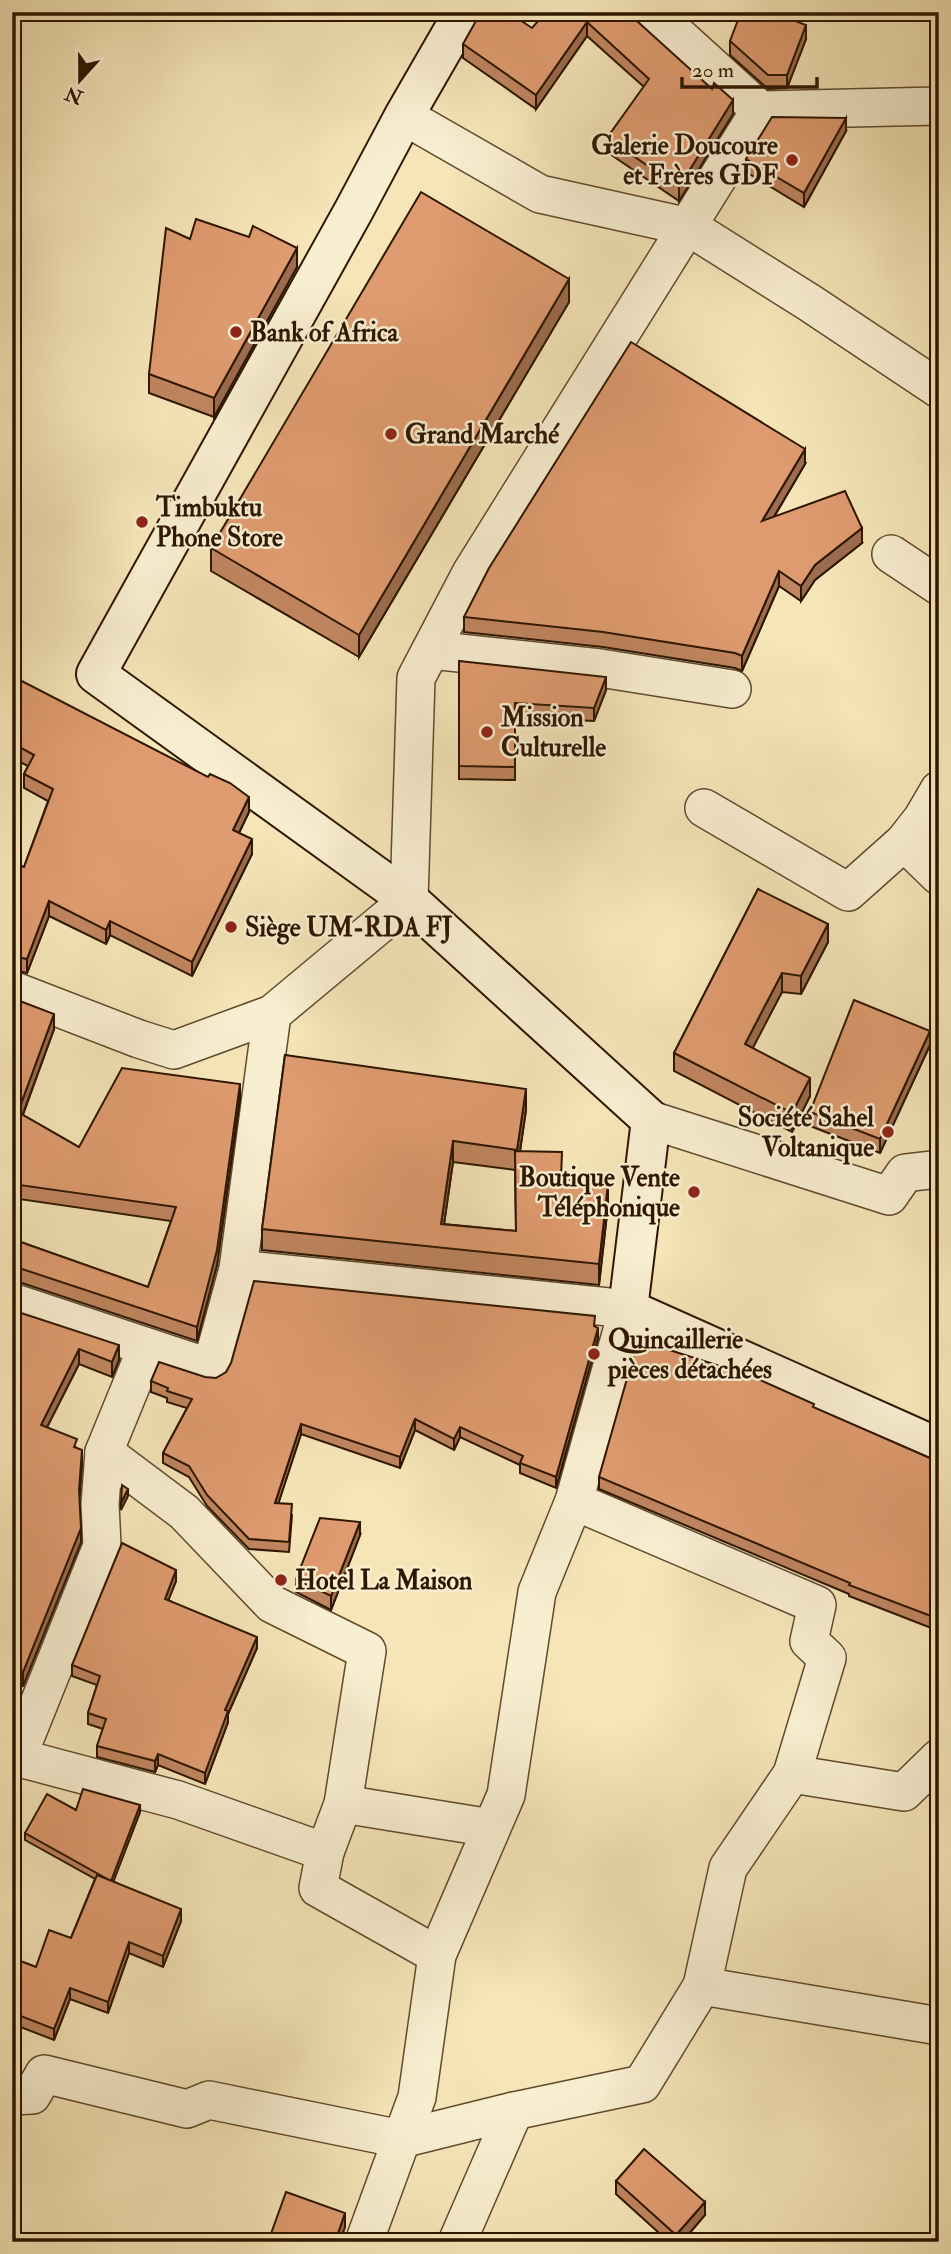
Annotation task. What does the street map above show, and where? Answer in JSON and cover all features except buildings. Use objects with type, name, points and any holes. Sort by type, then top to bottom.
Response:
[{"type":"street","points":[[464,12],[96,674],[409,900],[651,1120],[889,1196],[905,1173],[939,1169]]},
{"type":"street","points":[[652,12],[760,110],[939,106]]},
{"type":"street","points":[[12,990],[139,1040],[174,1050],[272,1014],[409,900],[416,678],[471,573],[760,110]]},
{"type":"street","points":[[404,116],[540,194],[688,227],[810,303],[939,389]]},
{"type":"street","points":[[891,554],[939,586]]},
{"type":"street","points":[[431,650],[600,668],[732,689]]},
{"type":"street","points":[[704,808],[848,892],[904,842],[939,790]]},
{"type":"street","points":[[904,842],[939,876]]},
{"type":"street","points":[[12,1302],[211,1368],[238,1269],[272,1014]]},
{"type":"street","points":[[364,2242],[417,2096],[437,1955],[506,1795],[537,1592],[574,1501],[628,1308],[651,1120]]},
{"type":"street","points":[[238,1269],[628,1308],[939,1448]]},
{"type":"street","points":[[147,1347],[104,1452],[100,1504],[102,1546],[15,1757],[178,1800],[325,1852]]},
{"type":"street","points":[[104,1452],[184,1512],[272,1604],[367,1651],[343,1804],[325,1852],[318,1888],[437,1955]]},
{"type":"street","points":[[12,2096],[32,2095],[44,2074],[187,2109],[209,2100],[401,2139],[514,2111],[642,2084],[702,1986],[729,1868],[792,1774],[827,1658],[810,1641],[817,1605],[574,1501]]},
{"type":"street","points":[[792,1774],[904,1792],[939,1758]]},
{"type":"street","points":[[343,1804],[491,1828]]},
{"type":"street","points":[[702,1986],[939,2026]]},
{"type":"street","points":[[457,2242],[514,2111]]},
{"type":"place","name":"Galerie Doucoure et Frères GDF","points":[[792,160]]},
{"type":"place","name":"Bank of Africa","points":[[236,332]]},
{"type":"place","name":"Grand Marché","points":[[391,434]]},
{"type":"place","name":"Timbuktu Phone Store","points":[[142,522]]},
{"type":"place","name":"Mission Culturelle","points":[[487,732]]},
{"type":"place","name":"Siège UM-RDA FJ","points":[[231,927]]},
{"type":"place","name":"Société Sahel Voltanique","points":[[888,1132]]},
{"type":"place","name":"Boutique Vente Téléphonique","points":[[694,1192]]},
{"type":"place","name":"Quincaillerie pièces détachées","points":[[594,1354]]},
{"type":"place","name":"Hotel La Maison","points":[[281,1580]]}]
